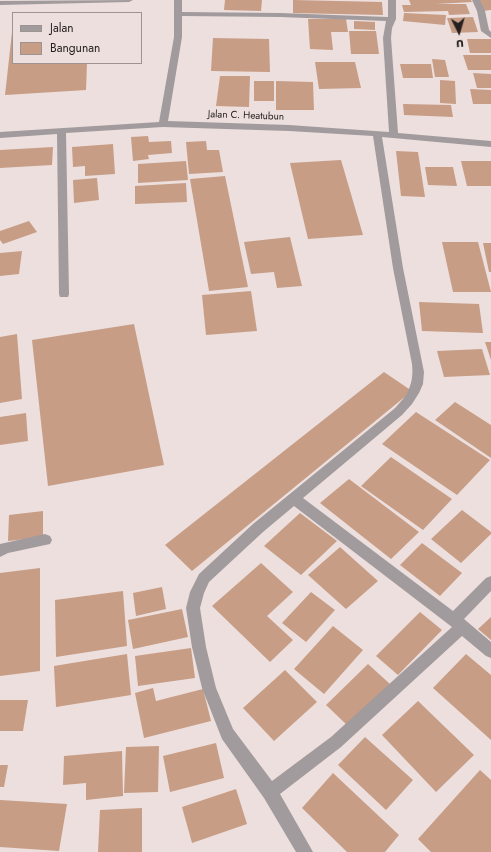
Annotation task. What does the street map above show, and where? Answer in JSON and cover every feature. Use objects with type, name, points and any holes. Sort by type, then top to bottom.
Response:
[{"type":"street","points":[[0,3],[129,0]]},
{"type":"street","points":[[163,124],[177,44],[178,0]]},
{"type":"street","points":[[392,0],[392,19],[387,29],[387,38],[394,135]]},
{"type":"street","points":[[476,0],[481,11],[485,31],[491,36]]},
{"type":"street","points":[[178,14],[280,15],[392,19]]},
{"type":"street","name":"Jalan C. Heatubun","points":[[0,135],[163,124],[289,128],[394,135],[491,144]]},
{"type":"street","points":[[61,130],[64,294]]},
{"type":"street","points":[[305,852],[270,792],[227,734],[209,688],[199,647],[193,608],[197,592],[204,578],[258,528],[295,499],[336,462],[401,409],[413,394],[418,380],[416,359],[390,223],[377,134]]},
{"type":"street","points":[[295,499],[458,624],[491,652]]},
{"type":"street","points":[[0,551],[5,548],[45,540]]},
{"type":"street","points":[[270,792],[336,742],[458,624],[491,582]]},
{"type":"building","points":[[225,0],[262,0],[261,11],[224,10]]},
{"type":"building","points":[[293,0],[382,2],[383,15],[293,13]]},
{"type":"building","points":[[409,0],[471,0],[472,2],[436,4],[466,4],[470,14],[449,15],[448,11],[404,12],[402,5],[411,5]]},
{"type":"building","points":[[479,0],[491,0],[491,10],[483,11]]},
{"type":"building","points":[[404,13],[446,15],[445,25],[403,21]]},
{"type":"building","points":[[473,17],[478,32],[452,33],[447,18]]},
{"type":"building","points":[[308,19],[346,19],[348,32],[331,32],[333,50],[310,49]]},
{"type":"building","points":[[354,21],[375,22],[375,30],[354,29]]},
{"type":"building","points":[[349,31],[376,31],[379,54],[351,54]]},
{"type":"building","points":[[12,32],[12,64],[87,64],[86,90],[5,95]]},
{"type":"building","points":[[213,38],[269,39],[270,72],[211,71]]},
{"type":"building","points":[[467,39],[491,39],[491,53],[470,53]]},
{"type":"building","points":[[463,55],[491,55],[491,70],[468,70]]},
{"type":"building","points":[[432,59],[445,60],[449,77],[435,77]]},
{"type":"building","points":[[315,62],[355,62],[361,88],[319,89]]},
{"type":"building","points":[[400,64],[431,64],[433,78],[403,78]]},
{"type":"building","points":[[473,73],[491,74],[491,88],[477,88]]},
{"type":"building","points":[[220,76],[250,76],[249,107],[216,106]]},
{"type":"building","points":[[440,80],[455,81],[456,104],[440,103]]},
{"type":"building","points":[[254,81],[274,81],[274,101],[254,101]]},
{"type":"building","points":[[276,81],[313,82],[314,110],[276,110]]},
{"type":"building","points":[[470,89],[491,90],[491,104],[473,104]]},
{"type":"building","points":[[403,104],[451,105],[453,117],[404,115]]},
{"type":"building","points":[[148,136],[149,142],[171,141],[172,153],[148,155],[149,159],[133,161],[131,137]]},
{"type":"building","points":[[206,141],[207,150],[219,150],[223,172],[189,174],[186,142]]},
{"type":"building","points":[[113,144],[115,174],[85,176],[85,166],[73,167],[72,147]]},
{"type":"building","points":[[53,147],[52,165],[0,168],[0,150]]},
{"type":"building","points":[[396,151],[418,152],[425,197],[401,196]]},
{"type":"building","points":[[341,160],[363,235],[308,239],[290,163]]},
{"type":"building","points":[[186,161],[188,180],[138,183],[138,164]]},
{"type":"building","points":[[461,161],[491,161],[491,186],[467,186]]},
{"type":"building","points":[[425,167],[453,167],[457,186],[428,185]]},
{"type":"building","points":[[225,176],[248,287],[209,291],[190,179]]},
{"type":"building","points":[[97,178],[99,200],[74,203],[73,180]]},
{"type":"building","points":[[186,183],[187,202],[135,204],[135,186]]},
{"type":"building","points":[[29,221],[37,232],[3,244],[0,240],[0,231]]},
{"type":"building","points":[[290,237],[302,286],[277,288],[274,272],[251,274],[244,242]]},
{"type":"building","points":[[442,242],[478,242],[491,292],[453,292]]},
{"type":"building","points":[[483,243],[491,243],[491,272],[489,272]]},
{"type":"building","points":[[22,251],[19,274],[0,276],[0,253]]},
{"type":"building","points":[[251,291],[257,331],[206,335],[202,295]]},
{"type":"building","points":[[419,302],[479,304],[483,333],[422,331]]},
{"type":"building","points":[[134,324],[164,465],[48,486],[32,340]]},
{"type":"building","points":[[17,334],[22,399],[0,403],[0,337]]},
{"type":"building","points":[[485,342],[491,342],[491,360]]},
{"type":"building","points":[[482,349],[490,375],[444,377],[437,351]]},
{"type":"building","points":[[384,372],[412,391],[192,571],[165,545]]},
{"type":"building","points":[[455,402],[491,425],[491,458],[435,420]]},
{"type":"building","points":[[416,412],[490,460],[457,495],[382,444]]},
{"type":"building","points":[[26,413],[28,441],[0,445],[0,417]]},
{"type":"building","points":[[391,457],[452,499],[423,530],[361,486]]},
{"type":"building","points":[[349,479],[419,532],[391,559],[320,503]]},
{"type":"building","points":[[462,510],[491,532],[491,534],[461,563],[431,539]]},
{"type":"building","points":[[43,511],[43,537],[8,541],[9,515]]},
{"type":"building","points":[[300,513],[337,541],[301,575],[264,546]]},
{"type":"building","points":[[422,543],[462,573],[440,596],[400,565]]},
{"type":"building","points":[[340,547],[378,581],[346,609],[308,575]]},
{"type":"building","points":[[261,563],[293,592],[267,616],[293,640],[270,662],[212,606]]},
{"type":"building","points":[[40,568],[40,671],[0,676],[0,573]]},
{"type":"building","points":[[162,587],[166,609],[136,616],[133,593]]},
{"type":"building","points":[[123,591],[127,646],[56,657],[55,600]]},
{"type":"building","points":[[311,592],[335,610],[306,642],[282,623]]},
{"type":"building","points":[[182,609],[188,637],[133,649],[128,620]]},
{"type":"building","points":[[420,612],[442,630],[398,675],[376,656]]},
{"type":"building","points":[[491,617],[491,640],[478,629]]},
{"type":"building","points":[[333,626],[363,650],[324,694],[294,669]]},
{"type":"building","points":[[191,648],[195,678],[138,686],[135,656]]},
{"type":"building","points":[[127,654],[131,695],[56,707],[54,666]]},
{"type":"building","points":[[466,654],[491,675],[491,740],[433,688]]},
{"type":"building","points":[[368,664],[390,684],[348,726],[326,705]]},
{"type":"building","points":[[285,670],[317,702],[274,741],[243,708]]},
{"type":"building","points":[[153,688],[156,701],[203,689],[211,721],[144,738],[135,693]]},
{"type":"building","points":[[0,700],[28,700],[23,731],[0,731]]},
{"type":"building","points":[[418,701],[474,755],[436,792],[382,735]]},
{"type":"building","points":[[365,737],[413,780],[386,810],[338,765]]},
{"type":"building","points":[[216,743],[224,778],[170,792],[163,756]]},
{"type":"building","points":[[159,746],[158,792],[124,793],[126,747]]},
{"type":"building","points":[[122,751],[123,796],[86,800],[86,783],[63,785],[64,756]]},
{"type":"building","points":[[0,765],[8,765],[4,787],[0,787]]},
{"type":"building","points":[[480,770],[491,780],[491,852],[431,852],[418,839]]},
{"type":"building","points":[[333,773],[399,835],[385,852],[347,852],[302,808]]},
{"type":"building","points":[[236,789],[247,824],[192,843],[182,807]]},
{"type":"building","points":[[0,800],[67,804],[59,851],[0,847]]},
{"type":"building","points":[[142,808],[142,852],[98,852],[100,810]]}]
